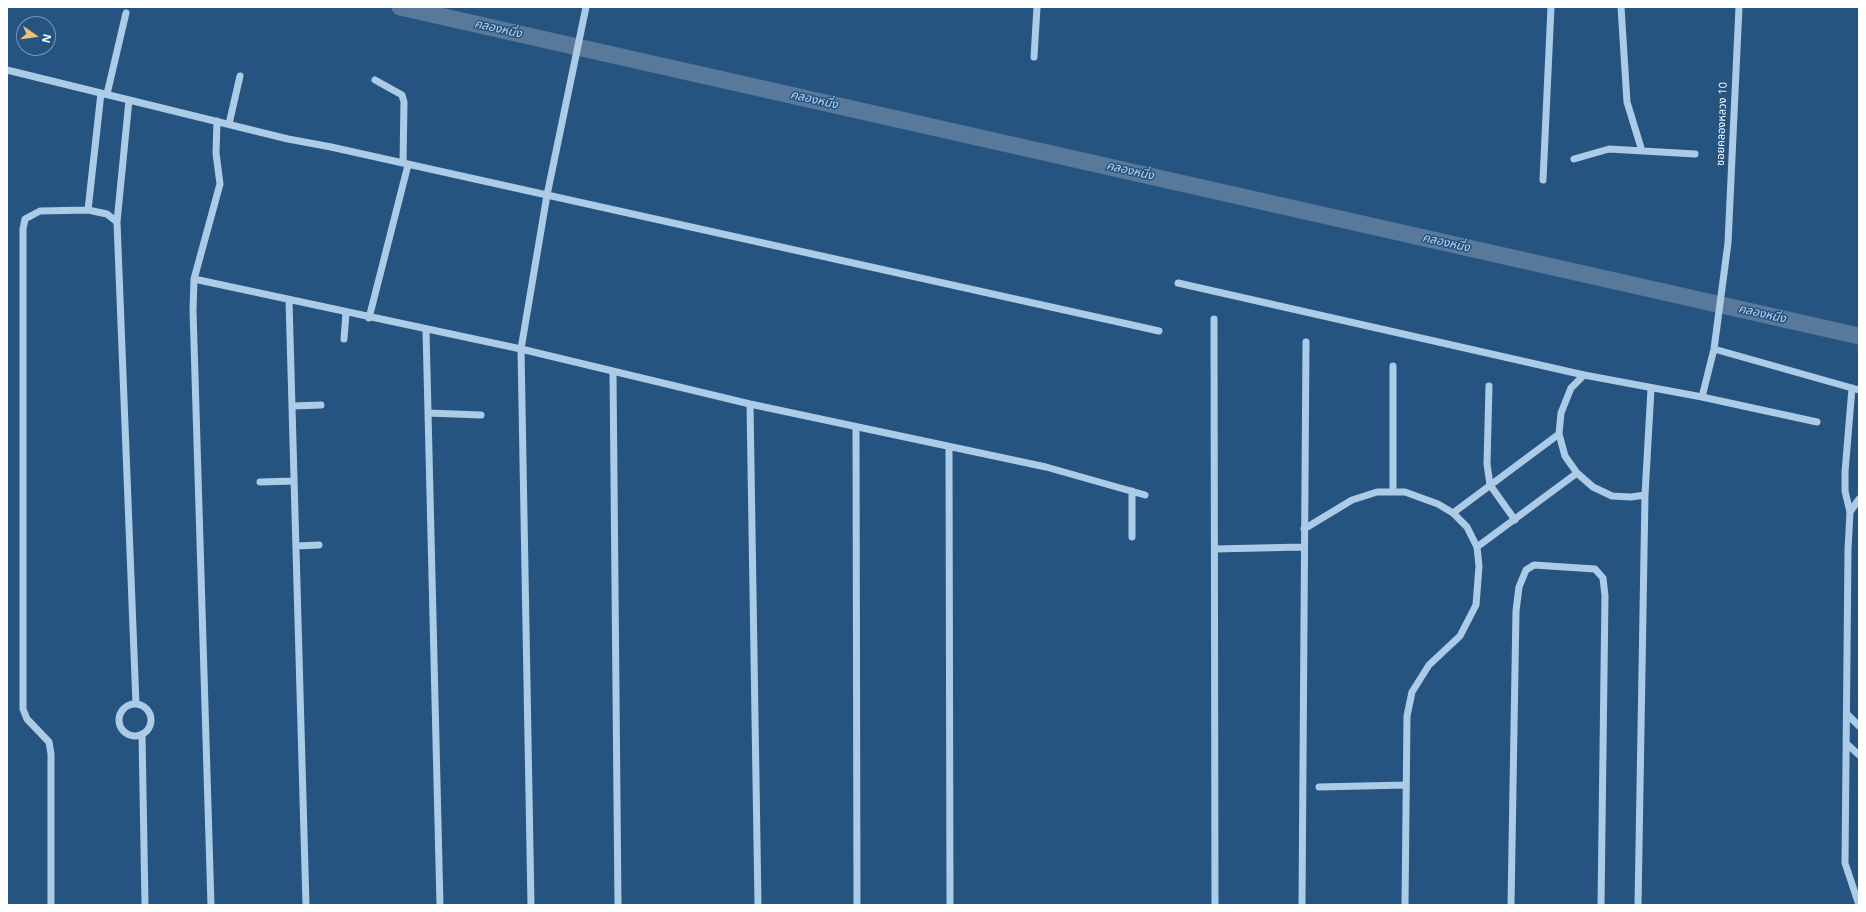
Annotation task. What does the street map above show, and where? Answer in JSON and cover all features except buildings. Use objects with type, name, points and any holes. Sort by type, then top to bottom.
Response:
[{"type":"street","points":[[531,905],[521,349],[547,195],[586,7]]},
{"type":"street","points":[[1034,56],[1038,7]]},
{"type":"street","points":[[1543,180],[1551,7]]},
{"type":"street","points":[[1621,7],[1627,102],[1642,151]]},
{"type":"street","name":"ซอยคลองหลวง 10","points":[[1702,397],[1714,349],[1728,243],[1738,7]]},
{"type":"street","points":[[88,210],[104,94],[126,13]]},
{"type":"street","points":[[7,70],[217,121],[288,140],[547,195],[1159,332]]},
{"type":"street","points":[[229,124],[240,76]]},
{"type":"street","points":[[369,318],[406,164],[404,102],[402,95],[375,80]]},
{"type":"street","points":[[129,100],[117,222],[136,704]]},
{"type":"street","points":[[211,905],[193,310],[194,279],[219,188],[216,136],[217,121]]},
{"type":"street","points":[[1574,160],[1608,150],[1695,154]]},
{"type":"street","points":[[51,905],[52,754],[49,742],[27,719],[23,709],[23,229],[25,219],[40,211],[88,210],[107,214],[117,222]]},
{"type":"street","points":[[194,279],[369,318],[521,349],[750,404],[1046,468],[1145,495]]},
{"type":"street","points":[[1178,283],[1584,375],[1702,397],[1817,422]]},
{"type":"street","points":[[289,300],[306,905]]},
{"type":"street","points":[[344,339],[346,313]]},
{"type":"street","points":[[1214,319],[1215,905]]},
{"type":"street","points":[[426,330],[440,905]]},
{"type":"street","points":[[1302,905],[1303,546],[1306,342]]},
{"type":"street","points":[[1714,349],[1856,389],[1845,472],[1845,491],[1850,512],[1848,549],[1848,744],[1845,863],[1859,905]]},
{"type":"street","points":[[1393,366],[1393,492]]},
{"type":"street","points":[[613,372],[618,905]]},
{"type":"street","points":[[1584,375],[1572,388],[1561,413],[1559,434],[1565,456],[1577,473],[1593,487],[1612,496],[1631,497],[1645,495]]},
{"type":"street","points":[[1490,386],[1487,464],[1490,485],[1514,520]]},
{"type":"street","points":[[1638,905],[1645,495],[1651,388]]},
{"type":"street","points":[[750,404],[758,905]]},
{"type":"street","points":[[292,406],[321,405]]},
{"type":"street","points":[[428,413],[481,415]]},
{"type":"street","points":[[856,427],[857,905]]},
{"type":"street","points":[[1453,513],[1559,434]]},
{"type":"street","points":[[949,447],[950,905]]},
{"type":"street","points":[[1477,547],[1577,473]]},
{"type":"street","points":[[260,482],[294,481]]},
{"type":"street","points":[[1132,491],[1132,538]]},
{"type":"street","points":[[1304,529],[1352,500],[1377,492],[1405,492],[1438,504],[1453,513],[1467,527],[1477,547],[1479,566],[1476,605],[1460,636],[1429,665],[1412,692],[1407,716],[1405,905]]},
{"type":"street","points":[[1850,512],[1859,499]]},
{"type":"street","points":[[296,546],[319,545]]},
{"type":"street","points":[[1215,549],[1303,546]]},
{"type":"street","points":[[1510,905],[1516,611],[1519,587],[1526,570],[1534,565],[1595,569],[1603,578],[1605,596],[1600,905]]},
{"type":"street","points":[[136,704],[145,708],[150,717],[149,727],[142,734],[131,735],[126,733],[120,726],[120,715],[122,710],[130,705],[136,704]]},
{"type":"street","points":[[1848,715],[1859,726]]},
{"type":"street","points":[[142,734],[145,905]]},
{"type":"street","points":[[1848,744],[1859,755]]},
{"type":"street","points":[[1319,787],[1406,785]]},
{"type":"waterway","name":"คลองหนึ่ง","points":[[400,7],[1859,336]]}]
